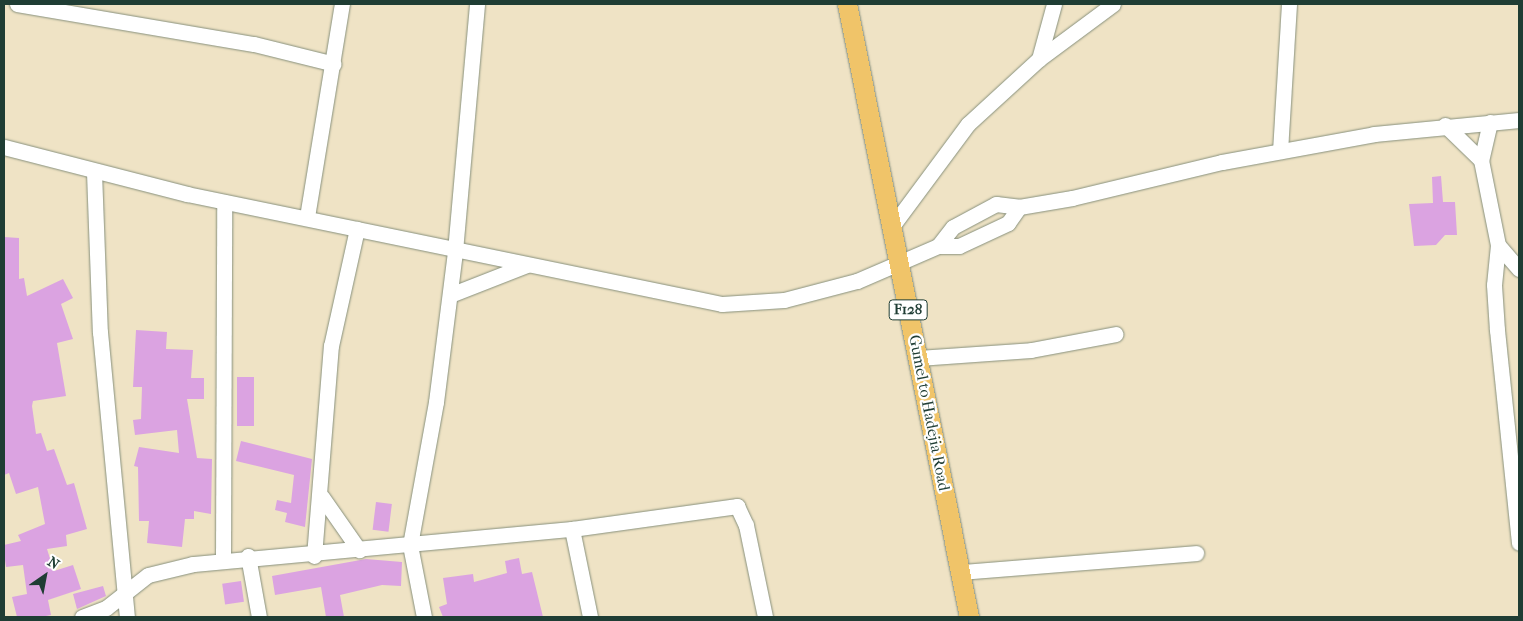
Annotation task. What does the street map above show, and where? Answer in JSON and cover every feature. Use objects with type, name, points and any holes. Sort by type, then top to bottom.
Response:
[{"type":"main road","name":"Gumel to Hadejia Road","points":[[847,4],[893,225],[899,266],[969,617]]},
{"type":"street","points":[[18,4],[85,9],[254,44],[334,64]]},
{"type":"street","points":[[307,217],[334,64],[342,4]]},
{"type":"street","points":[[424,617],[410,545],[436,402],[450,295],[477,4]]},
{"type":"street","points":[[1038,59],[1054,4]]},
{"type":"street","points":[[893,225],[968,124],[1038,59],[1113,4]]},
{"type":"street","points":[[1280,151],[1289,4]]},
{"type":"street","points":[[4,147],[94,172],[224,202],[307,217],[455,250],[722,304],[784,300],[899,266],[938,246],[953,227],[970,215],[996,204],[1019,207],[1280,151],[1445,125],[1518,119]]},
{"type":"street","points":[[1490,122],[1481,160],[1498,245],[1494,285],[1497,330],[1519,543]]},
{"type":"street","points":[[1445,125],[1481,160]]},
{"type":"street","points":[[94,172],[100,332],[127,617]]},
{"type":"street","points":[[223,560],[224,202]]},
{"type":"street","points":[[938,246],[959,246],[1008,223],[1019,207]]},
{"type":"street","points":[[314,556],[322,497],[332,346],[357,229]]},
{"type":"street","points":[[1498,245],[1519,269]]},
{"type":"street","points":[[450,295],[527,265]]},
{"type":"street","points":[[918,358],[1031,350],[1116,334]]},
{"type":"street","points":[[322,497],[359,550]]},
{"type":"street","points":[[82,617],[106,608],[148,575],[223,560],[248,556],[314,556],[572,529],[737,506],[746,525],[765,617]]},
{"type":"street","points":[[572,529],[590,617]]},
{"type":"street","points":[[961,572],[1196,553]]},
{"type":"street","points":[[248,556],[260,617]]},
{"type":"building","points":[[1441,176],[1443,202],[1455,202],[1457,235],[1445,235],[1436,245],[1414,246],[1409,204],[1433,203],[1432,177]]},
{"type":"building","points":[[4,237],[19,238],[19,279],[24,278],[27,296],[63,279],[73,298],[61,304],[73,339],[57,343],[66,396],[33,401],[32,406],[36,434],[41,433],[47,451],[54,449],[67,485],[74,483],[87,529],[66,535],[67,546],[47,549],[54,571],[73,565],[81,589],[48,600],[51,615],[41,617],[17,617],[12,597],[27,594],[23,565],[6,567],[4,553],[4,545],[21,541],[18,535],[45,524],[38,487],[16,494],[9,473],[4,475]]},
{"type":"building","points":[[136,330],[167,332],[166,349],[193,350],[191,378],[204,378],[204,399],[187,399],[197,458],[212,459],[211,514],[194,511],[194,519],[185,519],[182,547],[147,543],[149,521],[139,521],[138,467],[134,466],[139,447],[179,453],[177,430],[135,435],[133,420],[141,419],[142,387],[133,387]]},
{"type":"building","points":[[237,377],[254,377],[254,426],[237,426]]},
{"type":"building","points":[[241,441],[312,459],[305,527],[285,522],[287,513],[275,510],[277,500],[291,503],[294,475],[236,461]]},
{"type":"building","points":[[376,502],[392,504],[388,532],[373,530]]},
{"type":"building","points":[[519,558],[522,574],[532,572],[543,617],[443,617],[439,607],[447,604],[443,578],[473,574],[474,582],[507,573],[505,561]]},
{"type":"building","points":[[366,559],[402,562],[401,586],[382,585],[340,595],[344,617],[326,617],[321,587],[275,595],[272,576]]},
{"type":"building","points":[[241,581],[244,602],[225,604],[222,584]]},
{"type":"building","points":[[103,586],[106,596],[77,609],[73,594]]}]
